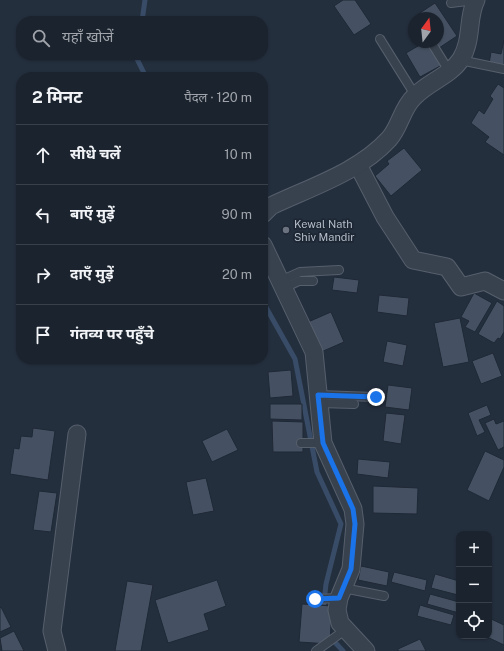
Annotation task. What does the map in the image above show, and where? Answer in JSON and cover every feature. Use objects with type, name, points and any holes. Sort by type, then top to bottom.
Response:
[{"type":"street","points":[[268,209],[271,206],[358,165],[373,155],[391,137],[407,103],[415,95],[455,65],[468,46],[476,0]]},
{"type":"street","points":[[358,165],[385,217],[413,260],[448,267],[461,287],[484,281],[504,292]]},
{"type":"street","points":[[268,255],[314,352],[323,443],[353,509],[355,524],[351,569],[341,593],[337,610],[340,623],[364,650]]},
{"type":"street","points":[[57,651],[52,631],[77,434]]},
{"type":"lane","points":[[451,4],[476,0]]},
{"type":"lane","points":[[380,40],[415,95]]},
{"type":"lane","points":[[438,48],[455,65],[504,69]]},
{"type":"lane","points":[[282,284],[300,272],[339,270]]},
{"type":"lane","points":[[282,284],[299,281],[313,281]]},
{"type":"lane","points":[[319,399],[376,397]]},
{"type":"lane","points":[[319,399],[354,404]]},
{"type":"lane","points":[[301,443],[323,443]]},
{"type":"lane","points":[[315,599],[341,593],[384,596]]},
{"type":"lane","points":[[316,651],[345,630]]},
{"type":"building","points":[[343,0],[355,0],[371,24],[354,35],[334,6]]},
{"type":"building","points":[[435,3],[441,12],[422,12]]},
{"type":"building","points":[[444,16],[457,36],[444,45]]},
{"type":"building","points":[[504,40],[504,73],[488,70],[491,52],[501,54]]},
{"type":"building","points":[[415,48],[432,48],[442,65],[420,77],[406,53]]},
{"type":"building","points":[[498,84],[504,88],[504,155],[485,142],[489,137],[471,123],[479,110],[484,114],[493,99],[490,96]]},
{"type":"building","points":[[404,148],[422,170],[391,196],[375,176],[389,164],[387,161]]},
{"type":"building","points":[[334,277],[359,280],[357,293],[332,290]]},
{"type":"building","points":[[474,293],[492,303],[475,332],[465,327],[469,321],[461,317]]},
{"type":"building","points":[[379,295],[409,298],[407,316],[377,312]]},
{"type":"building","points":[[497,301],[504,306],[504,332],[500,339],[498,338],[494,343],[478,334]]},
{"type":"building","points":[[331,312],[344,342],[321,352],[308,322]]},
{"type":"building","points":[[460,318],[469,362],[443,367],[434,323]]},
{"type":"building","points":[[387,341],[407,345],[403,366],[383,362]]},
{"type":"building","points":[[493,353],[502,376],[481,384],[472,361]]},
{"type":"building","points":[[291,370],[293,396],[270,398],[268,372]]},
{"type":"building","points":[[388,385],[412,388],[409,410],[385,407]]},
{"type":"building","points":[[270,404],[302,404],[302,420],[270,419]]},
{"type":"building","points":[[487,405],[491,415],[479,420],[485,432],[477,436],[468,413]]},
{"type":"building","points":[[386,413],[405,415],[401,444],[383,441]]},
{"type":"building","points":[[494,419],[496,424],[504,421],[504,447],[498,450],[485,423]]},
{"type":"building","points":[[272,421],[303,422],[303,452],[273,452]]},
{"type":"building","points":[[33,428],[55,431],[48,480],[10,474],[14,448],[19,449],[21,436],[32,437]]},
{"type":"building","points":[[227,429],[238,450],[212,462],[202,441]]},
{"type":"building","points":[[485,451],[504,460],[504,467],[489,501],[467,490]]},
{"type":"building","points":[[358,459],[390,462],[388,478],[357,474]]},
{"type":"building","points":[[206,478],[214,511],[193,515],[186,482]]},
{"type":"building","points":[[373,486],[418,488],[417,514],[373,513]]},
{"type":"building","points":[[39,491],[57,493],[51,532],[33,530]]},
{"type":"building","points":[[361,566],[389,572],[387,586],[358,580]]},
{"type":"building","points":[[394,572],[427,580],[425,591],[391,582]]},
{"type":"building","points":[[435,574],[456,580],[456,594],[431,588]]},
{"type":"building","points":[[217,580],[226,606],[204,614],[209,630],[168,643],[155,600]]},
{"type":"building","points":[[127,581],[153,585],[141,651],[115,651]]},
{"type":"building","points":[[430,594],[456,601],[456,612],[427,604]]},
{"type":"building","points":[[302,604],[332,606],[330,644],[299,642]]},
{"type":"building","points":[[420,605],[454,615],[451,625],[417,616]]},
{"type":"building","points":[[1,607],[11,627],[0,632],[0,608]]},
{"type":"building","points":[[492,619],[504,625],[504,645],[491,639]]},
{"type":"building","points":[[14,631],[24,651],[2,651],[0,638]]},
{"type":"building","points":[[420,639],[426,651],[398,651],[398,649]]},
{"type":"waterway","points":[[143,16],[145,0]]},
{"type":"waterway","points":[[138,60],[144,72]]},
{"type":"waterway","points":[[268,311],[295,359],[317,472],[341,524],[326,584],[323,611]]},
{"type":"waterway","points":[[331,638],[343,651]]},
{"type":"place","name":"Kewal Nath Shiv Mandir","points":[[286,230]]},
{"type":"route","points":[[315,599],[339,598],[351,569],[355,524],[353,509],[323,443],[318,395],[376,397]]}]
